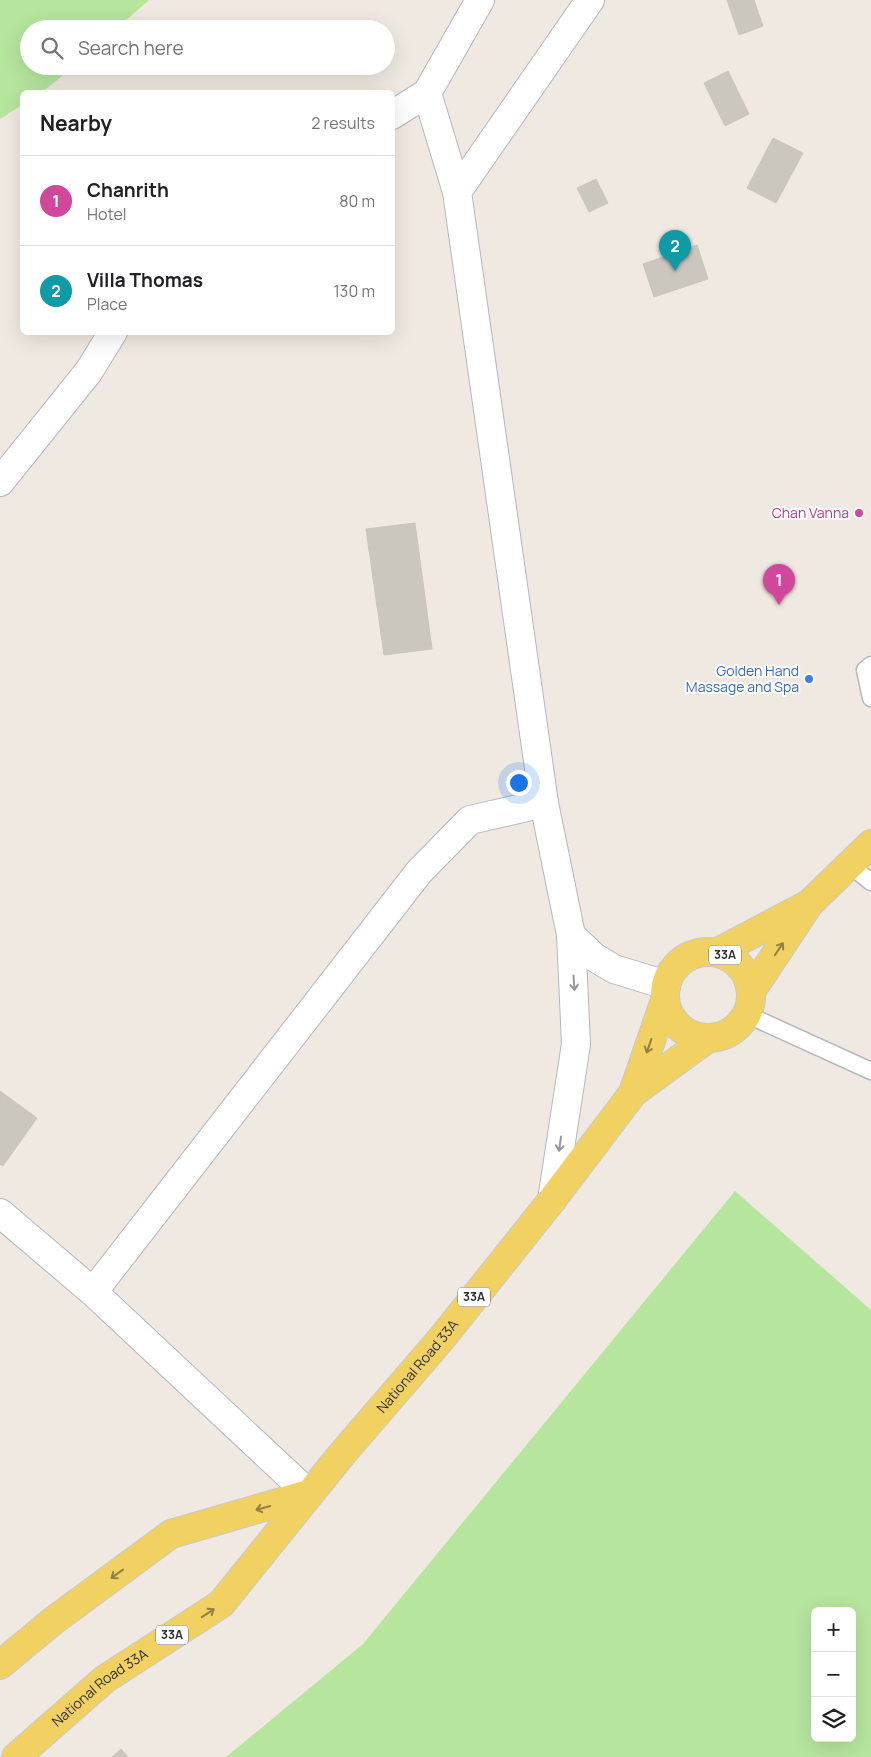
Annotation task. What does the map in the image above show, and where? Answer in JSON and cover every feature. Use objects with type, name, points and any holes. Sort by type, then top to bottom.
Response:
[{"type":"main road","name":"33A","points":[[718,952],[861,874],[871,844]]},
{"type":"main road","name":"33A","points":[[707,1039],[723,1036],[737,1028],[750,1002],[809,904]]},
{"type":"main road","name":"33A","points":[[665,992],[671,971],[680,961],[692,954],[705,951],[718,952],[731,958],[741,966],[748,977],[750,1002]]},
{"type":"main road","points":[[665,992],[669,1014],[677,1026],[691,1035],[707,1039]]},
{"type":"main road","name":"National Road 33A","points":[[632,1093],[665,992]]},
{"type":"main road","name":"National Road 33A","points":[[16,1757],[105,1678],[221,1604],[342,1454],[442,1338],[552,1200],[632,1093],[707,1039]]},
{"type":"main road","points":[[0,1666],[53,1621],[171,1534],[310,1494]]},
{"type":"street","points":[[395,113],[428,93],[480,0]]},
{"type":"street","points":[[457,192],[590,0]]},
{"type":"street","points":[[428,93],[457,192],[544,803],[571,935],[576,1044],[552,1200]]},
{"type":"street","points":[[0,482],[89,371],[111,335]]},
{"type":"street","points":[[93,1292],[419,872],[470,820],[544,803]]},
{"type":"street","points":[[571,935],[594,957],[614,969],[665,992]]},
{"type":"street","points":[[0,1213],[93,1292],[310,1494]]},
{"type":"lane","points":[[871,665],[865,670],[871,698]]},
{"type":"lane","points":[[750,1002],[871,1071]]},
{"type":"green space","points":[[0,0],[149,0],[126,20],[20,20],[20,75],[64,75],[45,90],[20,90],[20,106],[0,119]]},
{"type":"green space","points":[[735,1191],[871,1310],[871,1757],[226,1757],[363,1644]]},
{"type":"building","points":[[727,0],[754,0],[763,26],[739,35]]},
{"type":"building","points":[[728,71],[749,114],[725,126],[704,83]]},
{"type":"building","points":[[773,138],[803,153],[776,203],[747,188]]},
{"type":"building","points":[[596,179],[608,203],[589,212],[577,188]]},
{"type":"building","points":[[697,245],[708,279],[654,297],[643,264]]},
{"type":"building","points":[[415,523],[432,649],[384,655],[366,529]]},
{"type":"building","points":[[0,1091],[37,1118],[3,1166],[0,1164]]},
{"type":"building","points":[[121,1749],[128,1757],[112,1757]]},
{"type":"place","name":"Villa Thomas","points":[[675,271]]},
{"type":"place","name":"Chan Vanna","points":[[859,513]]},
{"type":"place","name":"Chanrith","points":[[779,605]]},
{"type":"place","name":"Golden Hand Massage and Spa","points":[[809,679]]}]
